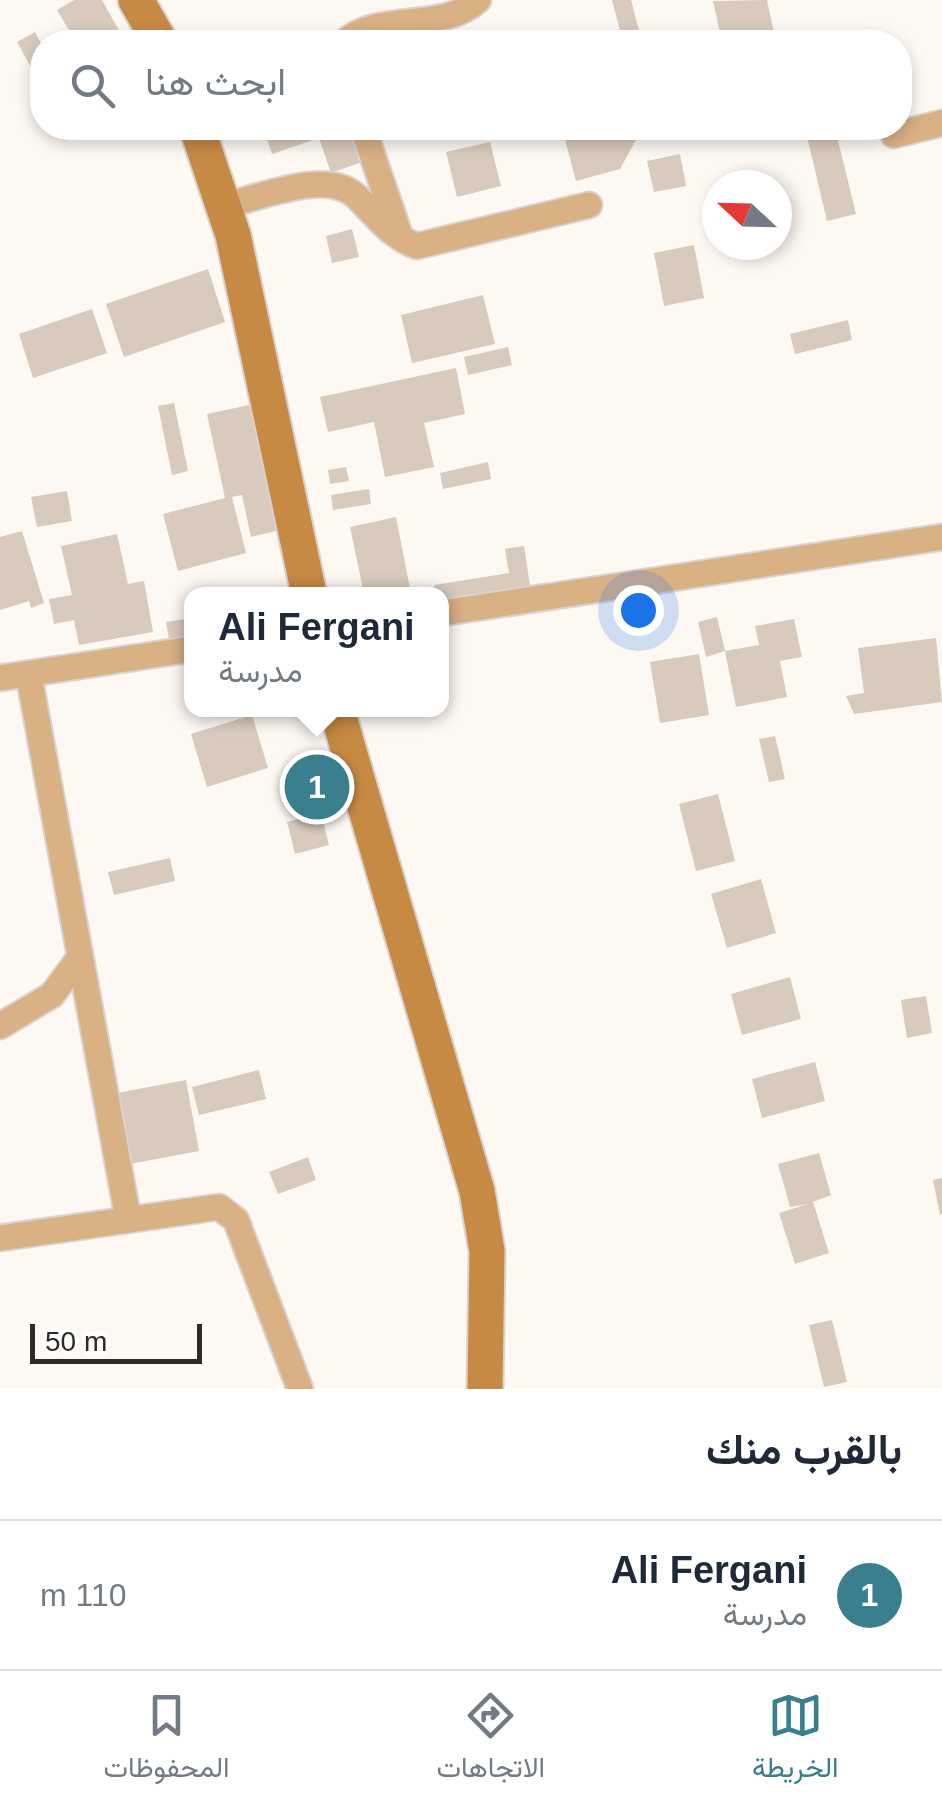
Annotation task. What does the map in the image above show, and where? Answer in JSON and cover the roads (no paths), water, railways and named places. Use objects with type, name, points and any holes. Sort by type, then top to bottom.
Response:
[{"type":"street","points":[[136,0],[153,30]]},
{"type":"street","points":[[366,30],[456,14],[478,0]]},
{"type":"street","points":[[912,130],[942,123]]},
{"type":"street","points":[[201,140],[224,206],[254,326],[308,587]]},
{"type":"street","points":[[366,140],[402,241]]},
{"type":"street","points":[[224,206],[316,185],[340,186],[354,194],[402,241],[417,246],[441,244],[589,205]]},
{"type":"street","points":[[449,612],[942,537]]},
{"type":"street","points":[[0,678],[184,650]]},
{"type":"street","points":[[29,676],[128,1218]]},
{"type":"street","points":[[338,717],[477,1191],[486,1251],[485,1389]]},
{"type":"street","points":[[0,1026],[52,995],[80,957]]},
{"type":"street","points":[[0,1238],[128,1218],[219,1207],[227,1210],[236,1220],[300,1389]]},
{"type":"place","name":"Ali Fergani","points":[[317,787]]}]
